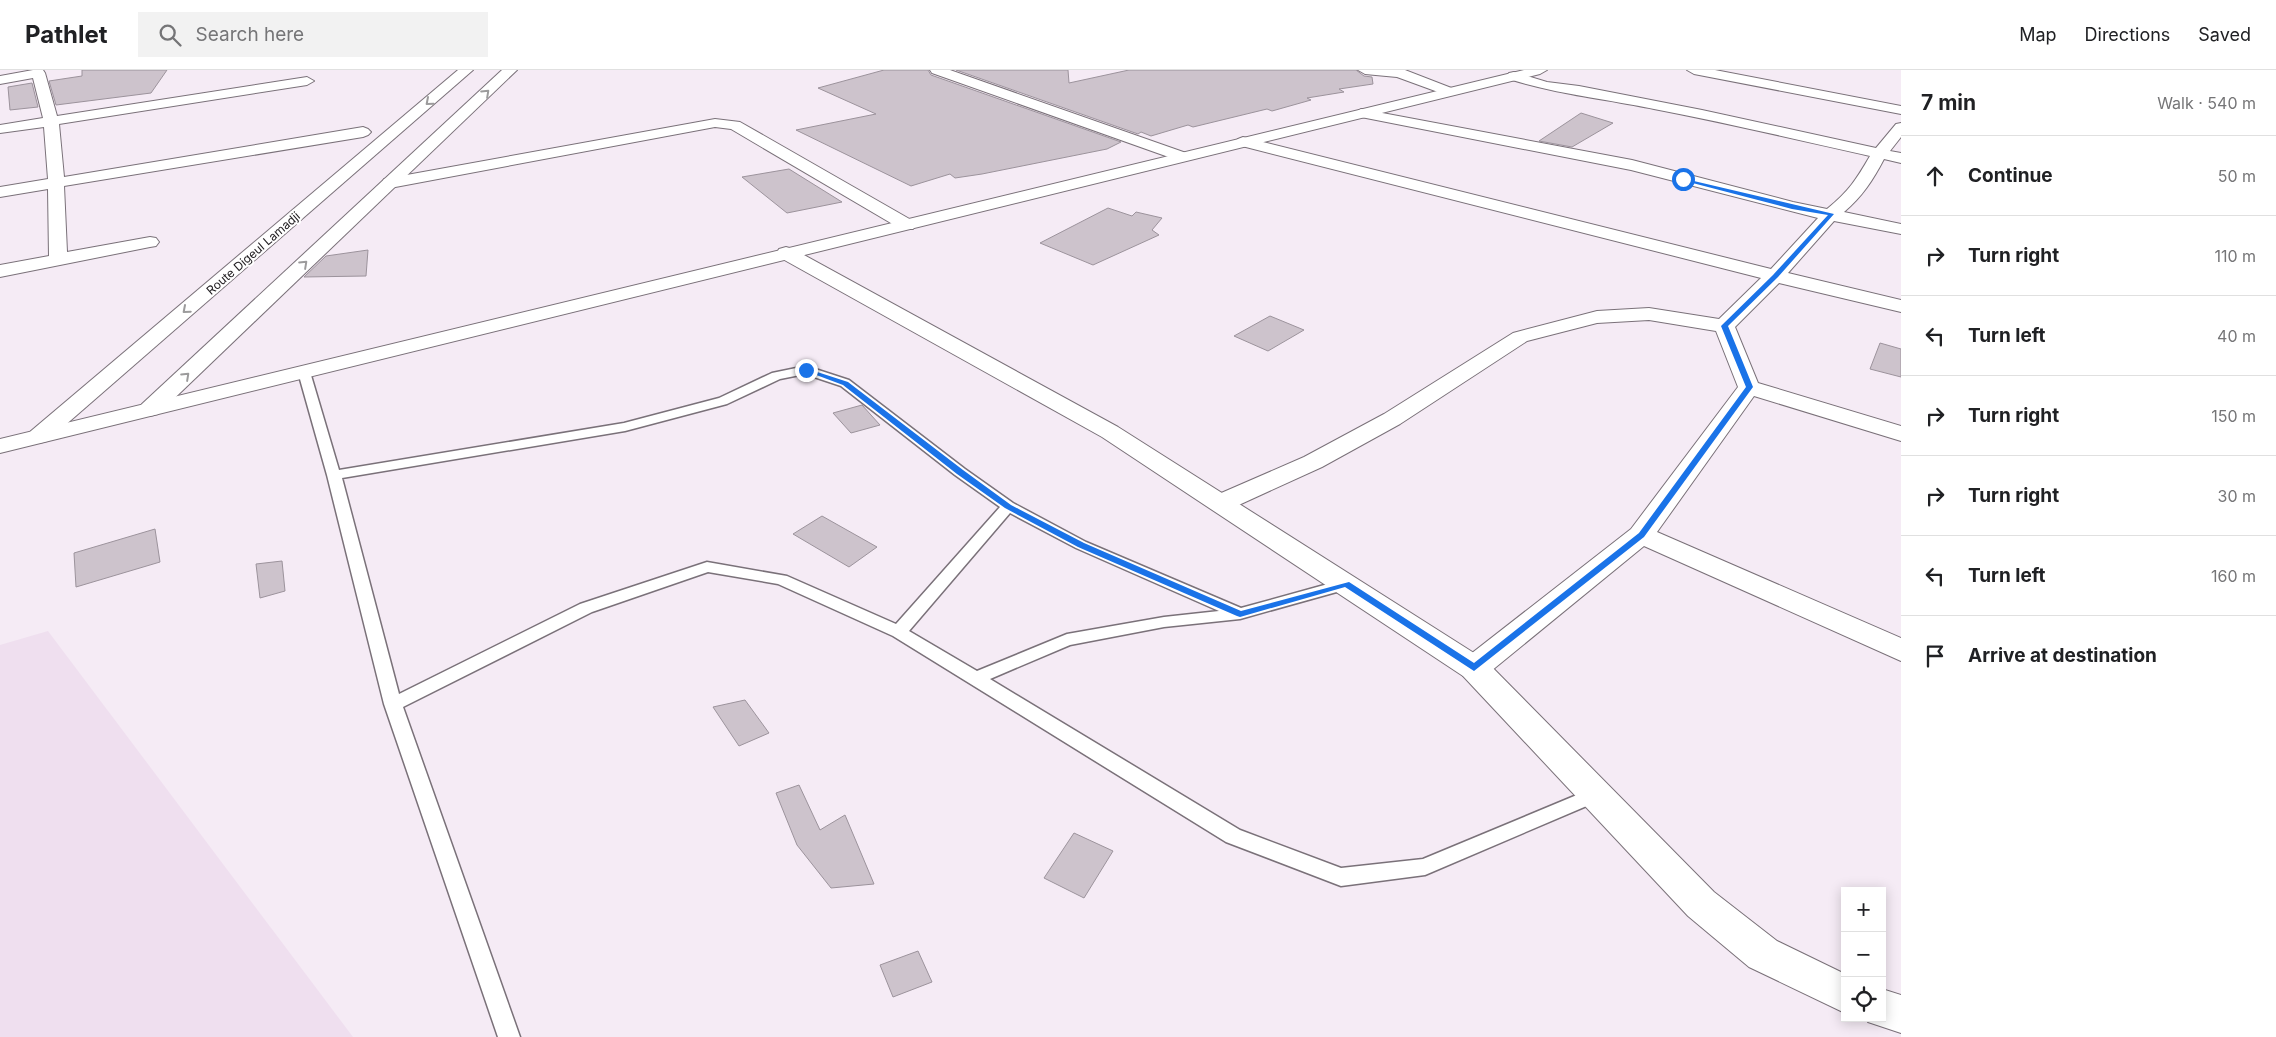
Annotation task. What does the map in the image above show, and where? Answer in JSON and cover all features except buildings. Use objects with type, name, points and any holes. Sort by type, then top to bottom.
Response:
[{"type":"main road","name":"Route Digeul Lamadji","points":[[39,436],[466,70]]},
{"type":"main road","points":[[150,409],[510,70]]},
{"type":"main road","points":[[937,70],[1183,158]]},
{"type":"main road","points":[[1365,70],[1397,72],[1449,92]]},
{"type":"main road","points":[[0,446],[786,253],[1183,158],[1361,112],[1540,70]]},
{"type":"main road","points":[[1694,70],[1901,110]]},
{"type":"main road","points":[[0,80],[38,73],[51,121],[56,182],[58,259]]},
{"type":"main road","points":[[1514,76],[1545,86],[1578,90],[1702,114],[1901,158]]},
{"type":"main road","points":[[0,129],[307,80]]},
{"type":"main road","points":[[1361,112],[1632,165],[1792,207],[1901,229]]},
{"type":"main road","points":[[390,183],[429,177],[664,130],[716,123],[735,125],[906,225]]},
{"type":"main road","points":[[1724,326],[1776,276],[1831,214],[1852,197],[1861,186],[1880,153],[1901,127]]},
{"type":"main road","points":[[0,192],[363,132]]},
{"type":"main road","points":[[1243,142],[1901,306]]},
{"type":"main road","points":[[0,271],[150,242]]},
{"type":"main road","points":[[786,253],[1110,432],[1474,668],[1702,904],[1763,954],[1841,992]]},
{"type":"main road","points":[[1221,503],[1313,462],[1392,419],[1520,337],[1597,317],[1649,314],[1724,326]]},
{"type":"main road","points":[[1724,326],[1749,387]]},
{"type":"main road","points":[[1749,387],[1901,434]]},
{"type":"main road","points":[[1474,668],[1641,535],[1749,387]]},
{"type":"main road","points":[[1641,535],[1765,588],[1901,650]]},
{"type":"main road","points":[[1886,1009],[1901,1014]]},
{"type":"lane","points":[[334,475],[625,427],[723,401],[776,376],[806,370],[845,383],[960,472],[1008,506],[1081,545],[1240,614]]},
{"type":"lane","points":[[304,372],[334,475],[392,704],[509,1037]]},
{"type":"lane","points":[[898,632],[1008,506]]},
{"type":"lane","points":[[392,704],[586,608],[708,567],[782,580],[898,632],[1233,836],[1341,878],[1425,867],[1596,794]]},
{"type":"lane","points":[[975,679],[1067,640],[1164,622],[1240,614],[1346,584]]},
{"type":"shaded area","points":[[48,631],[353,1037],[0,1037],[0,645]]},
{"type":"route","points":[[806,370],[845,383],[960,472],[1008,506],[1081,545],[1240,614],[1346,584],[1474,668],[1641,535],[1749,387],[1724,326],[1776,276],[1831,214],[1792,207],[1683,179]]}]
